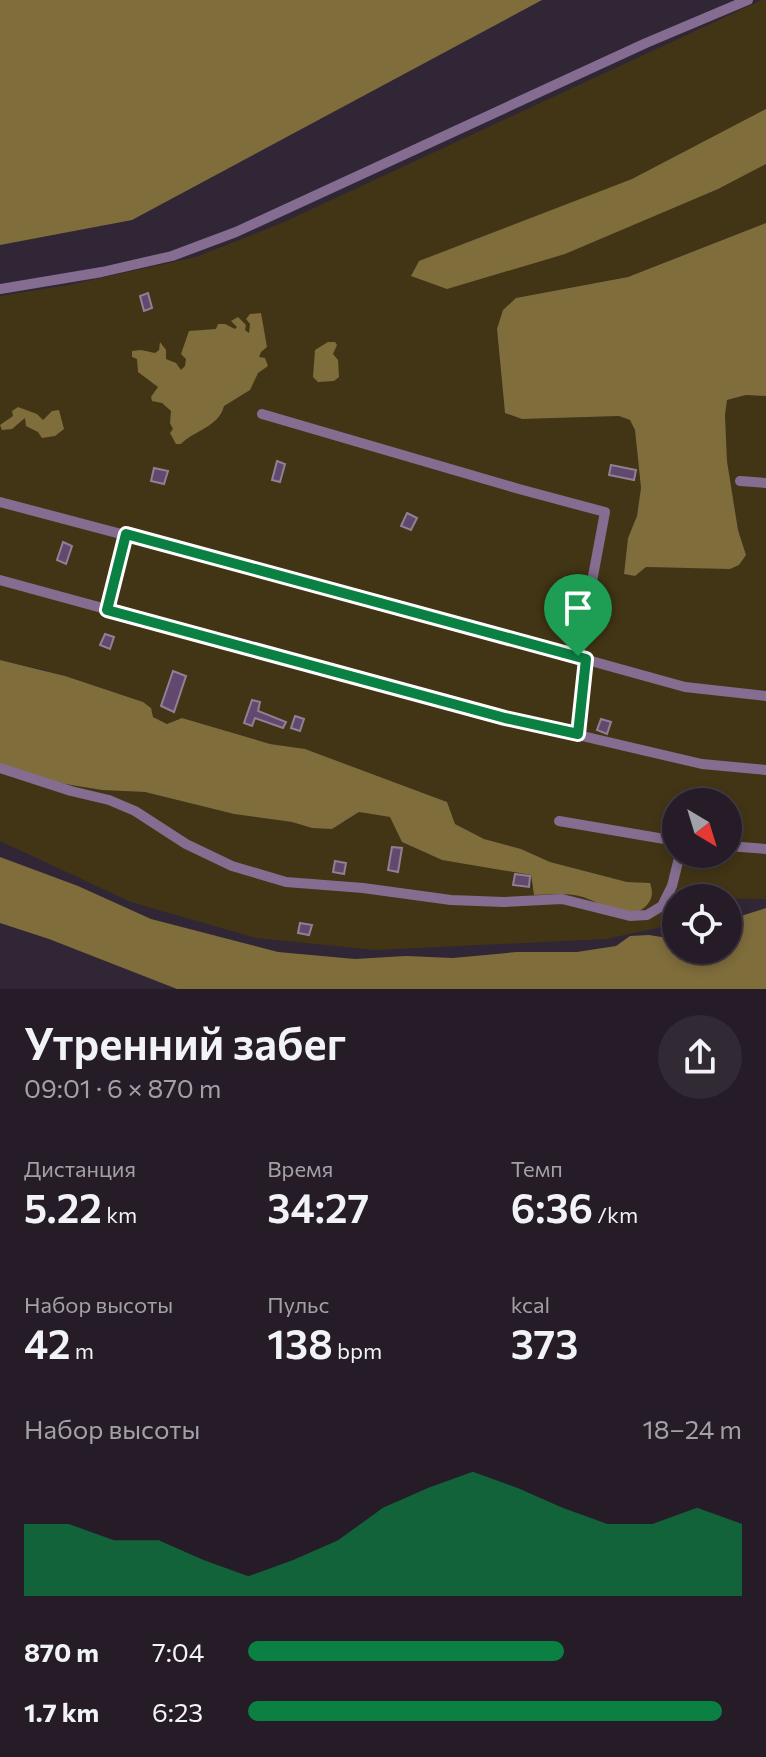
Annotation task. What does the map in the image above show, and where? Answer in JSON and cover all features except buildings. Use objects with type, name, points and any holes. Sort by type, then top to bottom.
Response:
[{"type":"lane","points":[[0,289],[102,272],[172,256],[236,232],[646,43],[748,0]]},
{"type":"lane","points":[[262,414],[605,512],[582,658],[578,734]]},
{"type":"lane","points":[[740,481],[766,483]]},
{"type":"lane","points":[[0,502],[685,687],[766,696]]},
{"type":"lane","points":[[107,610],[126,534]]},
{"type":"lane","points":[[0,580],[505,718],[702,764],[766,770]]},
{"type":"lane","points":[[0,768],[109,800],[135,811],[198,850],[260,876],[286,882],[451,900],[504,902],[562,899],[630,916],[647,915],[662,906],[676,868]]},
{"type":"lane","points":[[559,821],[662,839]]},
{"type":"lane","points":[[742,847],[766,849]]},
{"type":"shaded area","points":[[0,0],[542,0],[132,220],[0,245]]},
{"type":"shaded area","points":[[766,0],[766,223],[628,277],[516,298],[497,329],[505,413],[522,419],[619,416],[630,420],[635,430],[641,488],[637,516],[628,538],[624,574],[635,576],[646,567],[687,568],[746,555],[738,530],[727,461],[725,415],[727,400],[746,395],[766,396],[766,899],[742,899],[742,884],[662,884],[662,927],[606,939],[375,950],[256,938],[131,902],[0,841],[0,764],[36,778],[102,790],[145,792],[234,814],[312,828],[345,822],[359,812],[391,817],[402,842],[442,860],[532,875],[531,887],[537,890],[585,897],[612,910],[639,882],[627,882],[550,862],[521,849],[484,839],[455,824],[447,802],[305,749],[270,744],[182,718],[167,724],[153,717],[143,702],[44,670],[0,660],[0,296],[69,285],[196,257],[284,222]]},
{"type":"shaded area","points":[[766,109],[766,164],[718,189],[565,254],[447,289],[411,276],[419,261],[632,179]]},
{"type":"shaded area","points":[[766,223],[766,396],[746,395],[727,400],[725,415],[727,461],[738,530],[746,555],[739,565],[730,569],[646,567],[635,576],[624,574],[628,538],[637,516],[641,488],[635,430],[630,420],[619,416],[522,419],[505,413],[497,329],[503,310],[516,298],[628,277]]},
{"type":"shaded area","points":[[261,313],[267,347],[259,357],[265,358],[268,366],[258,373],[250,390],[224,406],[217,419],[181,444],[176,444],[170,433],[173,429],[171,411],[162,403],[152,401],[151,397],[158,387],[138,372],[137,359],[132,357],[132,351],[155,353],[159,350],[160,342],[166,350],[166,359],[176,363],[181,370],[186,359],[181,354],[189,331],[216,329],[218,324],[235,329],[237,327],[231,321],[238,317],[249,333],[250,324],[246,319],[250,314]]},
{"type":"shaded area","points":[[328,342],[337,345],[333,354],[338,360],[339,377],[334,381],[318,382],[313,377],[315,350]]},
{"type":"shaded area","points":[[18,407],[37,414],[43,420],[52,411],[59,410],[64,429],[55,436],[42,438],[26,426],[25,418],[12,429],[2,430],[0,425],[13,416],[12,411]]},
{"type":"shaded area","points":[[0,660],[65,676],[143,702],[151,708],[153,717],[167,724],[182,718],[270,744],[305,749],[447,802],[455,824],[484,839],[521,849],[550,862],[627,882],[650,883],[651,898],[646,906],[630,913],[613,910],[579,896],[534,895],[531,875],[442,860],[402,842],[390,817],[359,812],[332,829],[312,828],[234,814],[145,792],[102,790],[36,778],[0,764]]},
{"type":"shaded area","points":[[0,857],[78,886],[151,919],[278,952],[355,959],[577,952],[616,946],[630,936],[649,935],[662,937],[662,964],[742,964],[742,916],[766,908],[766,989],[177,989],[0,923]]},
{"type":"route","points":[[126,534],[578,656],[586,659],[578,734],[505,718],[107,610],[126,534]]}]
